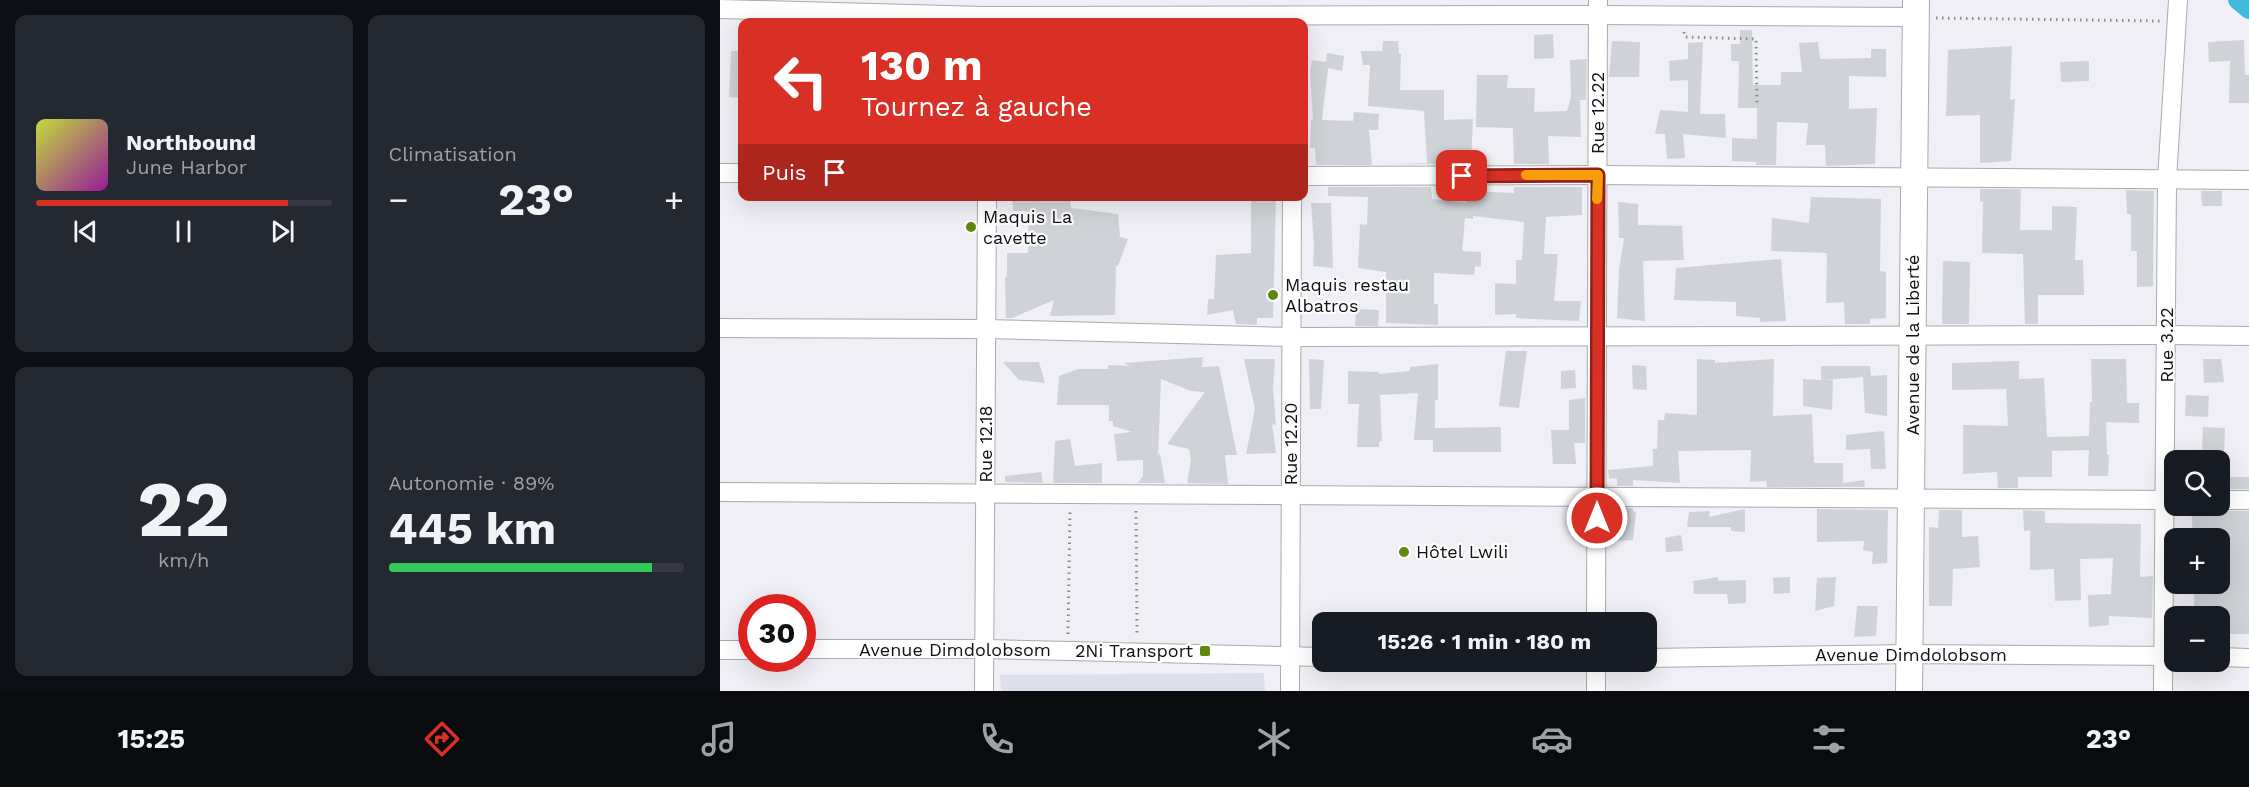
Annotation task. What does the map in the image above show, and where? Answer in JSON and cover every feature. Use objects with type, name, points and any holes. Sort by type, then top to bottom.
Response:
[{"type":"main road","name":"Avenue de la Liberté","points":[[1909,691],[1916,9]]},
{"type":"street","name":"Rue 3.22","points":[[2169,450],[2167,180],[2178,0]]},
{"type":"street","points":[[720,9],[985,13],[1295,12],[1598,7],[1684,16],[1916,9]]},
{"type":"street","name":"Rue 12.22","points":[[1596,612],[1598,7]]},
{"type":"street","points":[[720,173],[738,173]]},
{"type":"street","points":[[1308,176],[1598,175],[2249,180]]},
{"type":"street","name":"Rue 12.18","points":[[984,691],[987,201]]},
{"type":"street","name":"Rue 12.20","points":[[1290,691],[1292,201]]},
{"type":"street","points":[[720,328],[986,329],[1291,337],[2249,336]]},
{"type":"street","points":[[720,492],[2164,500]]},
{"type":"street","points":[[2230,500],[2249,500]]},
{"type":"street","name":"Rue 3.22","points":[[2169,606],[2170,516]]},
{"type":"street","name":"Avenue Dimdolobsom","points":[[816,650],[984,649],[1312,657]]},
{"type":"street","points":[[720,650],[738,650]]},
{"type":"street","name":"Avenue Dimdolobsom","points":[[1657,658],[1910,654],[2164,656]]},
{"type":"street","points":[[2230,657],[2249,658]]},
{"type":"street","points":[[1596,672],[1596,691]]},
{"type":"street","name":"Rue 3.22","points":[[2163,691],[2166,672]]},
{"type":"path","points":[[1916,9],[2167,21]]},
{"type":"path","points":[[1684,16],[1685,37],[1756,39],[1757,107]]},
{"type":"path","points":[[1068,651],[1071,494]]},
{"type":"path","points":[[1136,495],[1138,653]]},
{"type":"shaded area","points":[[1264,673],[1265,691],[1001,691],[1000,675]]},
{"type":"building","points":[[1740,30],[1752,30],[1753,85],[1781,85],[1781,72],[1802,72],[1799,43],[1818,42],[1820,59],[1871,58],[1871,49],[1886,49],[1886,77],[1849,76],[1849,109],[1877,108],[1875,164],[1826,166],[1825,145],[1806,145],[1808,123],[1777,122],[1776,165],[1756,165],[1756,162],[1732,161],[1732,138],[1757,139],[1757,108],[1738,108],[1739,61],[1731,61],[1731,44],[1740,44]]},
{"type":"building","points":[[1553,34],[1554,58],[1534,59],[1534,35]]},
{"type":"building","points":[[2244,40],[2245,75],[2249,75],[2249,103],[2229,103],[2230,61],[2209,62],[2208,42]]},
{"type":"building","points":[[1383,41],[1398,41],[1399,54],[1401,54],[1400,90],[1444,90],[1444,120],[1473,119],[1471,164],[1389,164],[1427,163],[1424,111],[1368,106],[1370,65],[1363,65],[1361,51],[1382,51]]},
{"type":"building","points":[[1612,41],[1640,42],[1639,77],[1609,77]]},
{"type":"building","points":[[1703,42],[1700,114],[1725,114],[1726,138],[1683,134],[1685,158],[1667,159],[1665,134],[1655,134],[1660,110],[1688,112],[1688,80],[1670,81],[1669,61],[1688,59],[1688,43]]},
{"type":"building","points":[[2012,46],[2010,100],[2015,99],[2011,161],[1980,163],[1980,115],[1946,116],[1948,50]]},
{"type":"building","points":[[731,51],[738,51],[738,98],[729,97]]},
{"type":"building","points":[[1327,53],[1344,56],[1342,71],[1328,68],[1322,120],[1353,121],[1354,112],[1379,114],[1378,130],[1369,130],[1372,165],[1316,165],[1315,148],[1310,148],[1311,120],[1313,120],[1310,72],[1312,60],[1326,62]]},
{"type":"building","points":[[1587,59],[1586,100],[1580,100],[1581,137],[1548,136],[1549,164],[1514,164],[1513,128],[1476,127],[1477,75],[1508,75],[1507,88],[1535,88],[1534,112],[1567,111],[1571,97],[1570,60]]},
{"type":"building","points":[[2089,61],[2089,81],[2061,82],[2060,62]]},
{"type":"building","points":[[1328,187],[1431,187],[1432,199],[1466,203],[1467,191],[1514,193],[1514,187],[1582,187],[1582,215],[1546,217],[1544,254],[1558,254],[1554,301],[1581,301],[1579,321],[1516,318],[1516,314],[1495,315],[1495,283],[1516,284],[1516,260],[1522,260],[1524,222],[1473,216],[1473,219],[1465,218],[1462,251],[1481,252],[1481,267],[1475,266],[1474,275],[1434,273],[1434,304],[1438,304],[1438,325],[1386,323],[1386,272],[1358,268],[1360,224],[1367,225],[1368,197],[1328,196]]},
{"type":"building","points":[[1980,189],[2021,189],[2020,230],[2052,230],[2052,206],[2077,207],[2075,260],[2083,260],[2084,295],[2038,295],[2038,324],[2025,324],[2023,254],[1982,253],[1983,202],[1980,201]]},
{"type":"building","points":[[2126,190],[2154,191],[2153,286],[2137,287],[2137,251],[2131,251],[2131,214],[2127,214]]},
{"type":"building","points":[[2201,191],[2222,191],[2222,206],[2202,206]]},
{"type":"building","points":[[1811,197],[1881,199],[1880,271],[1886,272],[1886,318],[1870,319],[1870,324],[1845,324],[1844,302],[1826,303],[1827,253],[1771,251],[1772,218],[1809,223]]},
{"type":"building","points":[[1012,201],[1070,201],[1071,208],[1118,214],[1120,237],[1128,239],[1118,266],[1116,266],[1115,315],[1050,316],[1054,300],[1012,318],[1006,318],[1007,253],[1028,253],[1029,240],[1027,211],[1013,211]]},
{"type":"building","points":[[1251,201],[1276,201],[1273,318],[1257,318],[1257,325],[1236,324],[1233,310],[1207,315],[1208,299],[1214,299],[1216,255],[1251,253]]},
{"type":"building","points":[[1618,202],[1638,204],[1638,225],[1682,226],[1684,260],[1643,261],[1645,321],[1617,318],[1619,270],[1624,238],[1619,238]]},
{"type":"building","points":[[1311,203],[1331,203],[1333,268],[1313,266]]},
{"type":"building","points":[[1781,259],[1786,321],[1760,322],[1760,318],[1736,316],[1736,302],[1674,300],[1676,268]]},
{"type":"building","points":[[1943,261],[1970,262],[1969,324],[1942,324]]},
{"type":"building","points":[[1356,309],[1379,310],[1378,326],[1355,326]]},
{"type":"building","points":[[1506,351],[1527,351],[1519,408],[1499,406]]},
{"type":"building","points":[[1203,357],[1202,367],[1219,366],[1237,455],[1225,455],[1228,484],[1187,483],[1191,460],[1189,449],[1167,444],[1205,392],[1191,391],[1161,379],[1158,456],[1160,453],[1165,483],[1138,483],[1143,476],[1143,460],[1117,461],[1114,434],[1132,432],[1113,426],[1113,421],[1109,421],[1109,405],[1057,405],[1059,376],[1078,369],[1108,369],[1108,365],[1130,366],[1124,363]]},
{"type":"building","points":[[1244,359],[1275,359],[1273,389],[1276,425],[1272,424],[1276,453],[1246,454],[1255,409]]},
{"type":"building","points":[[1309,359],[1324,360],[1321,409],[1310,409]]},
{"type":"building","points":[[1697,359],[1715,360],[1715,363],[1774,359],[1773,416],[1812,414],[1814,463],[1843,463],[1843,483],[1864,480],[1865,487],[1767,487],[1766,481],[1750,482],[1751,450],[1678,451],[1680,483],[1633,480],[1633,486],[1617,486],[1617,479],[1609,478],[1608,470],[1653,466],[1653,449],[1657,449],[1658,420],[1664,420],[1665,413],[1697,415]]},
{"type":"building","points":[[2091,359],[2126,359],[2127,403],[2139,403],[2139,423],[2106,422],[2108,476],[2088,476],[2089,450],[2052,451],[2052,477],[2018,477],[2018,488],[1998,488],[1997,472],[1963,474],[1963,425],[2008,426],[2006,389],[1952,390],[1952,363],[2019,361],[2019,379],[2044,378],[2047,437],[2089,436],[2090,402],[2092,402]]},
{"type":"building","points":[[2203,359],[2221,359],[2224,382],[2204,383]]},
{"type":"building","points":[[1003,362],[1039,362],[1045,383],[1019,380]]},
{"type":"building","points":[[1438,364],[1435,428],[1501,427],[1501,452],[1433,452],[1433,440],[1414,440],[1418,393],[1380,395],[1382,441],[1379,442],[1379,447],[1357,447],[1359,404],[1348,404],[1348,371],[1379,372],[1379,374],[1410,371],[1410,367]]},
{"type":"building","points":[[1632,365],[1646,366],[1647,390],[1633,389]]},
{"type":"building","points":[[1821,366],[1870,366],[1871,376],[1887,375],[1887,416],[1865,413],[1863,377],[1824,380],[1833,380],[1832,410],[1803,406],[1803,379],[1821,380]]},
{"type":"building","points":[[1575,370],[1576,388],[1561,389],[1561,371]]},
{"type":"building","points":[[2186,395],[2209,396],[2208,417],[2185,416]]},
{"type":"building","points":[[1585,398],[1585,443],[1574,443],[1576,464],[1553,464],[1551,430],[1569,430],[1569,400]]},
{"type":"building","points":[[2203,427],[2225,428],[2224,450],[2202,450]]},
{"type":"building","points":[[1884,431],[1886,469],[1871,469],[1870,449],[1846,450],[1846,435]]},
{"type":"building","points":[[1070,439],[1075,466],[1102,463],[1102,483],[1053,483],[1055,441]]},
{"type":"building","points":[[1041,472],[1043,483],[1005,482],[1005,476]]},
{"type":"building","points":[[2230,477],[2249,477],[2249,489],[2230,489]]},
{"type":"building","points":[[1618,508],[1633,508],[1636,512],[1633,540],[1614,541]]},
{"type":"building","points":[[1745,509],[1745,532],[1731,531],[1731,527],[1687,527],[1689,512],[1710,511],[1709,517]]},
{"type":"building","points":[[1817,509],[1888,510],[1887,563],[1872,564],[1873,552],[1863,550],[1864,541],[1817,542]]},
{"type":"building","points":[[1939,510],[1962,510],[1962,537],[1978,536],[1980,567],[1953,569],[1952,606],[1929,606],[1929,527],[1938,528]]},
{"type":"building","points":[[2023,510],[2045,511],[2045,523],[2141,524],[2140,577],[2153,576],[2152,618],[2109,616],[2109,625],[2089,627],[2088,595],[2111,594],[2113,558],[2080,559],[2081,600],[2055,601],[2054,569],[2030,570],[2030,530],[2024,531]]},
{"type":"building","points":[[2230,511],[2249,511],[2249,634],[2230,634],[2230,606],[2194,606],[2194,594],[2230,594],[2230,528],[2192,528],[2192,516],[2230,516]]},
{"type":"building","points":[[1681,535],[1683,551],[1666,552],[1665,538]]},
{"type":"building","points":[[1718,577],[1718,581],[1746,580],[1746,603],[1728,604],[1727,594],[1694,594],[1693,581]]},
{"type":"building","points":[[1790,577],[1790,593],[1774,594],[1773,578]]},
{"type":"building","points":[[1836,577],[1834,606],[1815,611],[1817,578]]},
{"type":"building","points":[[1857,606],[1878,606],[1876,636],[1854,637]]},
{"type":"waterway","points":[[2237,0],[2249,10]]},
{"type":"slow traffic","points":[[1526,175],[1598,175],[1597,199]]},
{"type":"place","name":"Maquis La cavette","points":[[971,227]]},
{"type":"place","name":"Maquis restau Albatros","points":[[1273,295]]},
{"type":"place","name":"Hôtel Lwili","points":[[1404,552]]},
{"type":"place","name":"2Ni Transport","points":[[1205,651]]},
{"type":"route","points":[[1462,176],[1598,175],[1597,518]]}]
